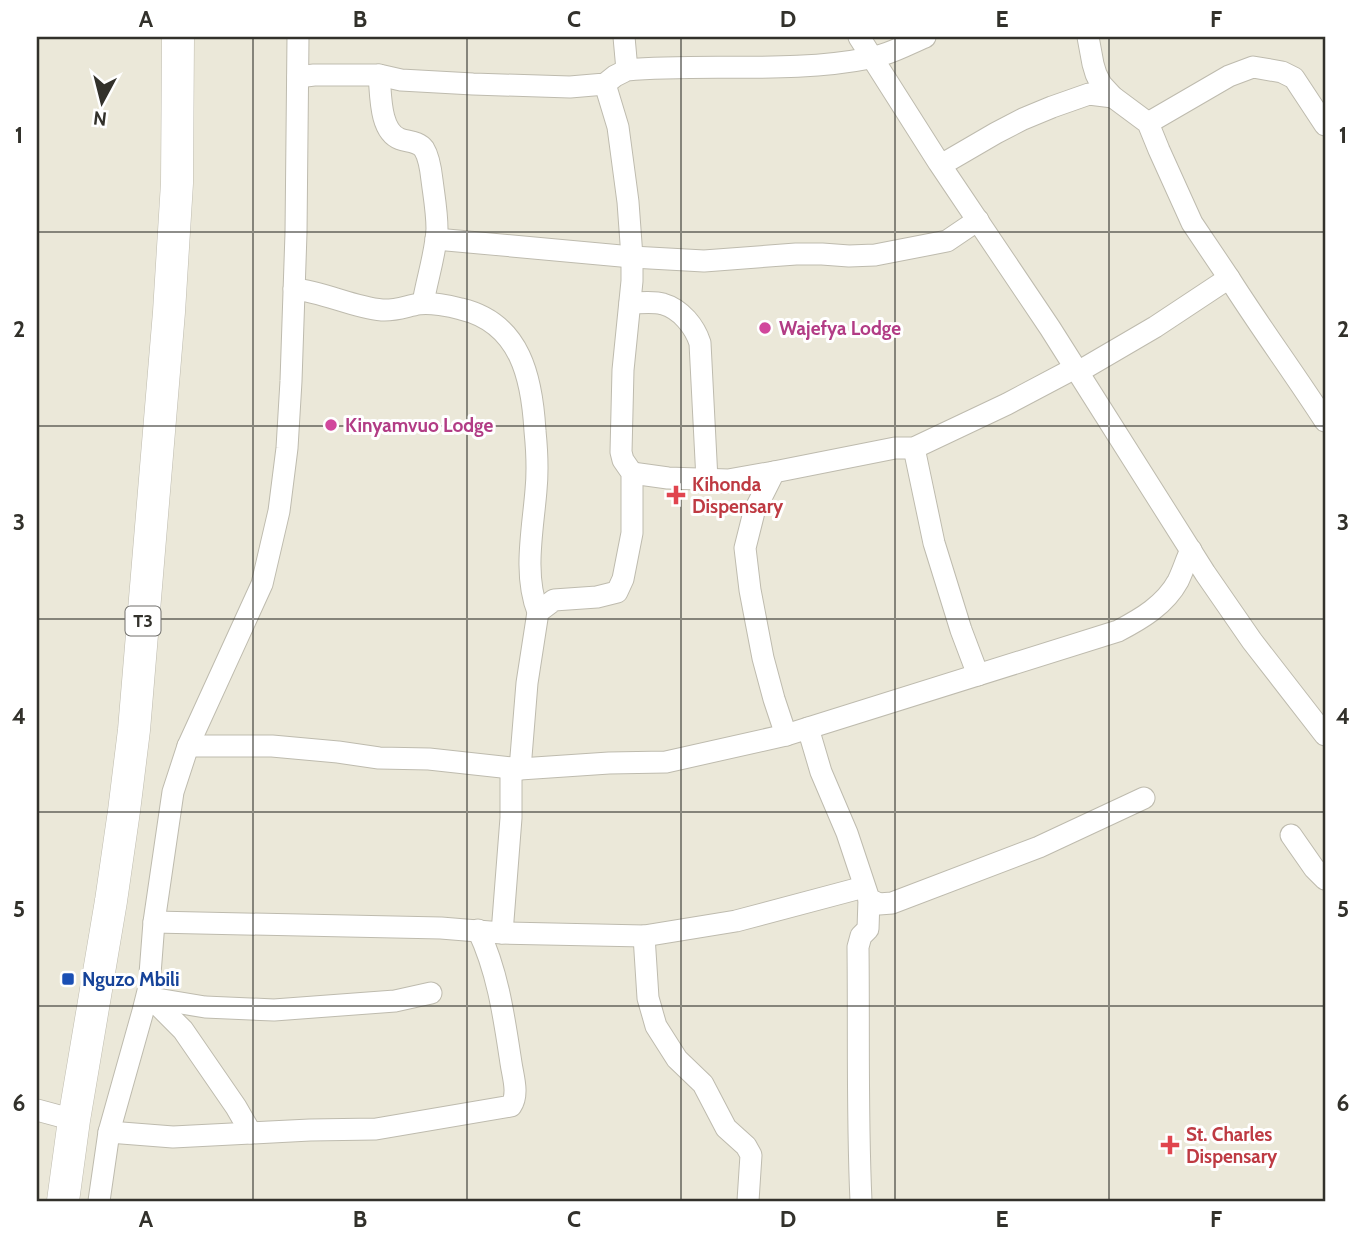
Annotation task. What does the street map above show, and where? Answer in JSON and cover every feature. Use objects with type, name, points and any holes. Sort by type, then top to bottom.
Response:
[{"type":"highway","name":"T3","points":[[63,1201],[111,901],[134,730],[169,312],[177,183],[178,37]]},
{"type":"street","points":[[99,1201],[109,1132],[150,992],[154,922],[173,792],[188,746],[262,584],[279,511],[287,448],[294,289],[298,37]]},
{"type":"street","points":[[624,37],[627,70]]},
{"type":"street","points":[[859,37],[1191,550],[1252,641],[1325,735]]},
{"type":"street","points":[[298,77],[379,75],[401,80],[570,87],[605,84],[627,70],[790,68],[872,58],[925,37]]},
{"type":"street","points":[[1088,37],[1092,84]]},
{"type":"street","points":[[1148,123],[1229,76],[1253,67],[1282,72],[1294,78],[1325,125]]},
{"type":"street","points":[[379,75],[388,130],[397,138],[422,146],[431,175],[436,239],[423,303]]},
{"type":"street","points":[[538,612],[554,600],[597,597],[617,592],[623,579],[632,533],[632,473],[622,460],[621,452],[623,370],[632,257],[618,127],[605,84]]},
{"type":"street","points":[[941,165],[1092,84],[1101,84],[1113,97],[1148,123],[1192,223],[1325,421]]},
{"type":"street","points":[[436,239],[704,261],[796,254],[875,255],[947,240],[978,220]]},
{"type":"street","points":[[632,473],[668,478],[728,480],[895,448],[914,448],[1076,370],[1155,327],[1229,278]]},
{"type":"street","points":[[294,289],[375,309],[396,309],[423,303],[461,309],[489,321],[512,341],[521,357],[533,398],[537,453],[531,576],[532,598],[538,612],[515,769],[502,933]]},
{"type":"street","points":[[630,303],[664,304],[680,314],[696,330],[700,343],[707,480]]},
{"type":"street","points":[[914,448],[934,543],[978,676]]},
{"type":"street","points":[[774,472],[754,512],[745,548],[762,658],[786,735]]},
{"type":"street","points":[[188,746],[272,746],[515,769],[666,762],[786,735],[1118,631],[1141,619],[1165,599],[1177,582],[1191,550]]},
{"type":"street","points":[[808,728],[821,772],[847,834],[867,893],[868,929],[861,936],[858,947],[858,1139],[861,1201]]},
{"type":"street","points":[[867,893],[879,904],[892,902],[1039,847],[1144,798]]},
{"type":"street","points":[[1291,835],[1325,879]]},
{"type":"street","points":[[154,922],[644,936],[736,921],[867,893]]},
{"type":"street","points":[[109,1132],[173,1137],[376,1129],[511,1106],[514,1104],[515,1091],[506,1024],[498,987],[478,930]]},
{"type":"street","points":[[644,936],[648,998],[656,1026],[677,1059],[703,1084],[726,1128],[746,1146],[751,1155],[748,1201]]},
{"type":"street","points":[[150,992],[205,1007],[274,1010],[396,1000],[431,993]]},
{"type":"street","points":[[150,992],[183,1030],[251,1133]]},
{"type":"street","points":[[37,1110],[74,1120]]},
{"type":"place","name":"Wajefya Lodge","points":[[765,328]]},
{"type":"place","name":"Kinyamvuo Lodge","points":[[331,425]]},
{"type":"place","name":"Kihonda Dispensary","points":[[676,495]]},
{"type":"place","name":"Nguzo Mbili","points":[[68,979]]},
{"type":"place","name":"St. Charles Dispensary","points":[[1170,1145]]}]
